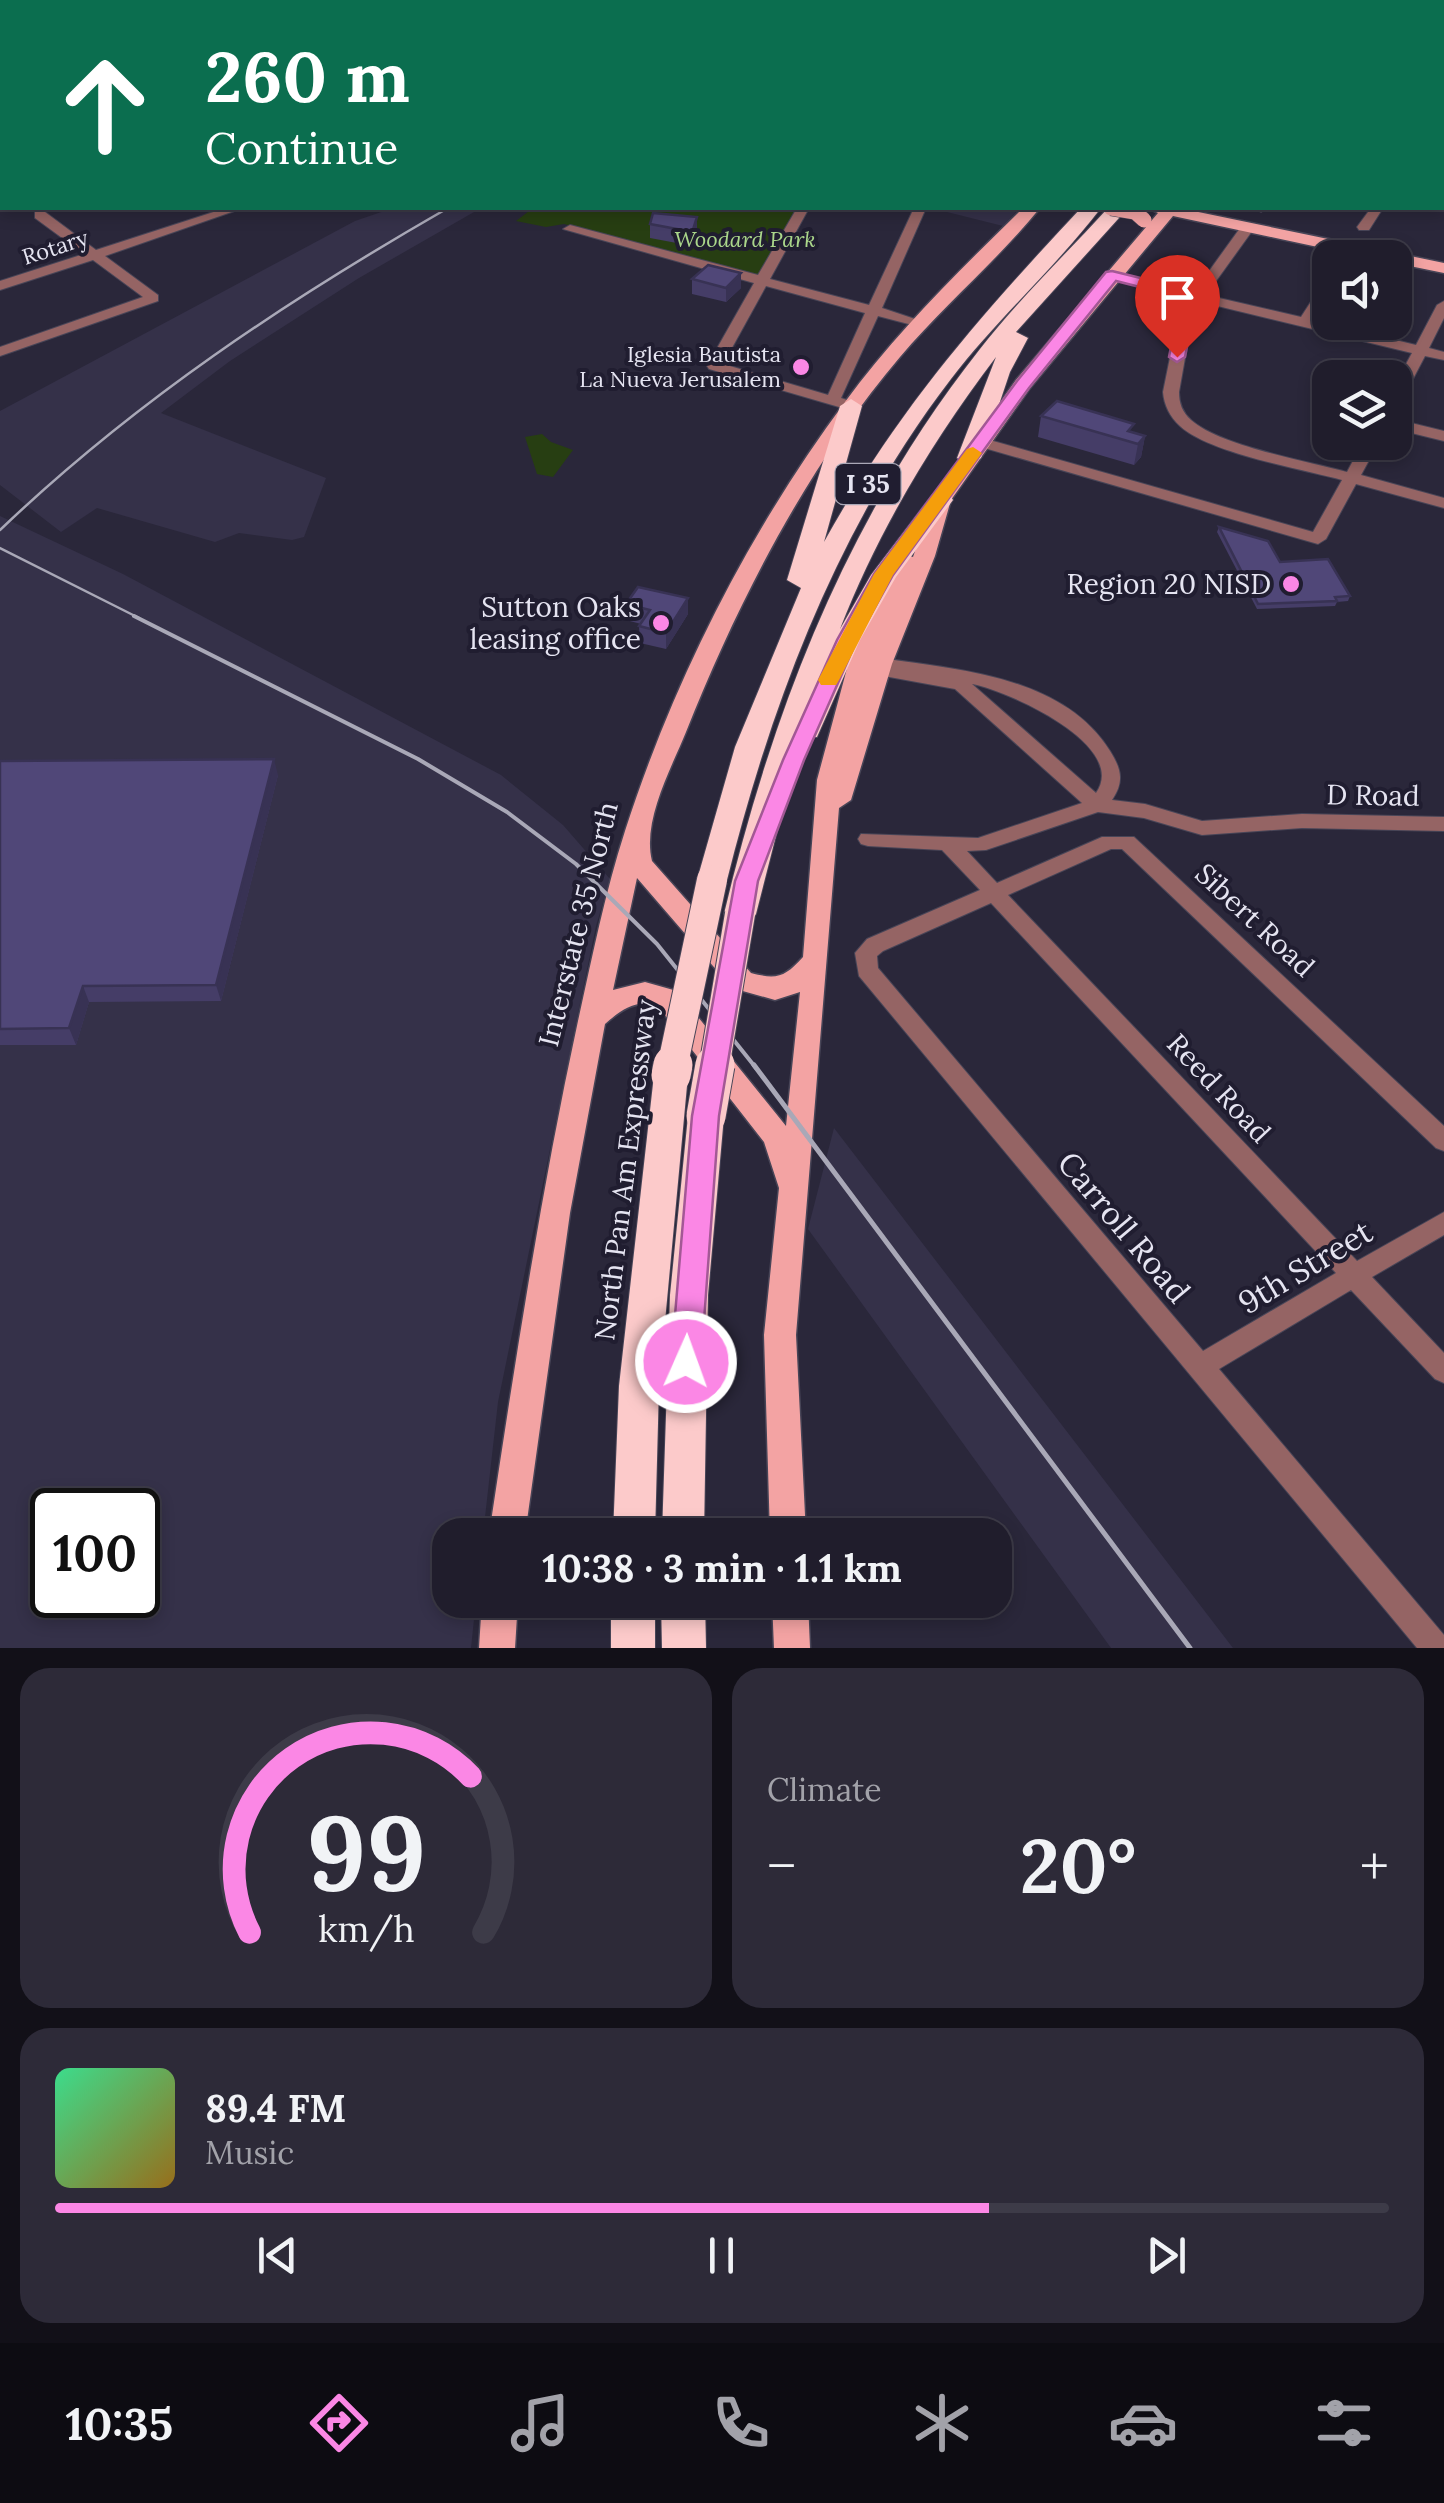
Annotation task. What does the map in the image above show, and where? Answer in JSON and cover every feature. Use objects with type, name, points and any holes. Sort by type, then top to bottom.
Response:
[{"type":"highway","name":"North Pan Am Expressway","points":[[635,1518],[639,1386],[671,1075],[729,811],[760,717],[802,608],[880,464],[966,346],[1089,210]]},
{"type":"highway","name":"I 35","points":[[683,1518],[688,1295],[706,1116],[743,898],[780,755],[814,656],[878,518],[934,425],[978,364],[1113,210]]},
{"type":"highway","points":[[980,443],[1009,350],[1074,258]]},
{"type":"highway","points":[[729,811],[740,736],[803,573],[842,403]]},
{"type":"highway","points":[[743,898],[794,760],[847,640],[884,574],[941,500]]},
{"type":"highway","points":[[633,1618],[633,1648]]},
{"type":"highway","points":[[684,1618],[684,1648]]},
{"type":"main road","name":"Interstate 35 North","points":[[510,1518],[578,1082],[611,924],[646,804],[706,656],[842,403],[1030,210]]},
{"type":"main road","points":[[1125,210],[1248,227],[1312,243]]},
{"type":"main road","points":[[1223,210],[1444,258]]},
{"type":"main road","points":[[787,1518],[780,1335],[816,961],[828,780],[864,646],[894,578],[941,500],[980,443],[1156,215]]},
{"type":"main road","points":[[1412,263],[1444,268]]},
{"type":"main road","points":[[822,852],[880,667],[924,556],[941,500]]},
{"type":"main road","points":[[634,844],[640,864],[742,982],[775,990],[797,982],[816,961]]},
{"type":"main road","points":[[592,1020],[608,1005],[637,992],[667,998],[777,1138],[793,1189]]},
{"type":"main road","points":[[496,1648],[498,1618]]},
{"type":"main road","points":[[791,1618],[792,1648]]},
{"type":"street","points":[[1,351],[153,298],[40,215],[56,210]]},
{"type":"street","name":"Rotary","points":[[0,286],[227,210]]},
{"type":"street","points":[[802,210],[714,366],[842,403],[875,308],[919,210]]},
{"type":"street","points":[[1364,227],[1376,210]]},
{"type":"street","points":[[1248,227],[1197,296],[1183,322],[1172,404],[1185,423],[1216,441],[1444,503]]},
{"type":"street","points":[[570,229],[920,323]]},
{"type":"street","points":[[1112,276],[1444,356]]},
{"type":"street","points":[[1412,365],[1444,305]]},
{"type":"street","points":[[1304,323],[1312,310]]},
{"type":"street","points":[[1412,428],[1444,436]]},
{"type":"street","points":[[980,443],[1318,539],[1361,460]]},
{"type":"street","points":[[880,667],[961,684],[1091,799],[1145,811]]},
{"type":"street","points":[[868,839],[979,845],[1072,811],[1111,786],[1112,778],[1098,747],[1042,703],[986,682],[880,667]]},
{"type":"street","points":[[1111,786],[1131,796],[1145,811]]},
{"type":"street","name":"D Road","points":[[1145,811],[1202,828],[1302,822],[1444,824]]},
{"type":"street","name":"Sibert Road","points":[[994,892],[1109,842],[1127,842],[1444,1141]]},
{"type":"street","name":"Reed Road","points":[[950,846],[1444,1371]]},
{"type":"street","name":"Carroll Road","points":[[994,892],[874,945],[866,953],[864,963],[1436,1648]]},
{"type":"street","name":"9th Street","points":[[1199,1367],[1444,1222]]},
{"type":"shaded area","points":[[387,210],[478,210],[359,278],[230,361],[161,413],[326,478],[304,537],[292,540],[239,533],[215,542],[97,508],[61,532],[0,485],[0,411],[355,221]]},
{"type":"shaded area","points":[[939,210],[1018,210],[1003,226]]},
{"type":"shaded area","points":[[0,516],[123,574],[501,775],[563,825],[610,879],[596,926],[498,1402],[485,1518],[432,1518],[432,1618],[474,1618],[471,1648],[0,1648]]},
{"type":"shaded area","points":[[834,1128],[1233,1648],[1111,1648],[808,1229]]},
{"type":"green space","name":"Woodard Park","points":[[530,210],[795,210],[759,275],[564,224],[546,227],[516,221]]},
{"type":"green space","points":[[542,434],[573,450],[553,477],[537,474],[525,437]]},
{"type":"building","points":[[653,213],[697,217],[691,236],[682,230],[650,224]]},
{"type":"building","points":[[708,265],[741,273],[726,288],[692,279]]},
{"type":"building","points":[[1057,401],[1134,424],[1128,431],[1145,436],[1138,444],[1041,416]]},
{"type":"building","name":"Region 20 NISD","points":[[1219,527],[1268,541],[1280,562],[1328,559],[1350,596],[1335,597],[1337,601],[1258,604]]},
{"type":"building","points":[[638,587],[688,598],[666,633],[639,626],[650,610],[626,604]]},
{"type":"building","points":[[274,759],[216,985],[83,986],[69,1028],[0,1029],[0,761]]},
{"type":"railway","points":[[0,530],[158,396],[329,279],[445,210]]},
{"type":"railway","points":[[0,548],[139,618]]},
{"type":"railway","points":[[134,616],[418,759],[507,812],[576,864],[657,944],[756,1068]]},
{"type":"railway","points":[[754,1065],[1190,1648]]},
{"type":"slow traffic","points":[[829,680],[884,574],[973,453]]},
{"type":"place","name":"Iglesia Bautista La Nueva Jerusalem","points":[[801,367]]},
{"type":"place","name":"Region 20 NISD","points":[[1291,584]]},
{"type":"place","name":"Sutton Oaks leasing office","points":[[661,623]]},
{"type":"route","points":[[686,1362],[688,1295],[712,1066],[746,881],[847,640],[884,574],[990,428],[1112,276],[1197,296],[1186,312],[1177,357]]}]
